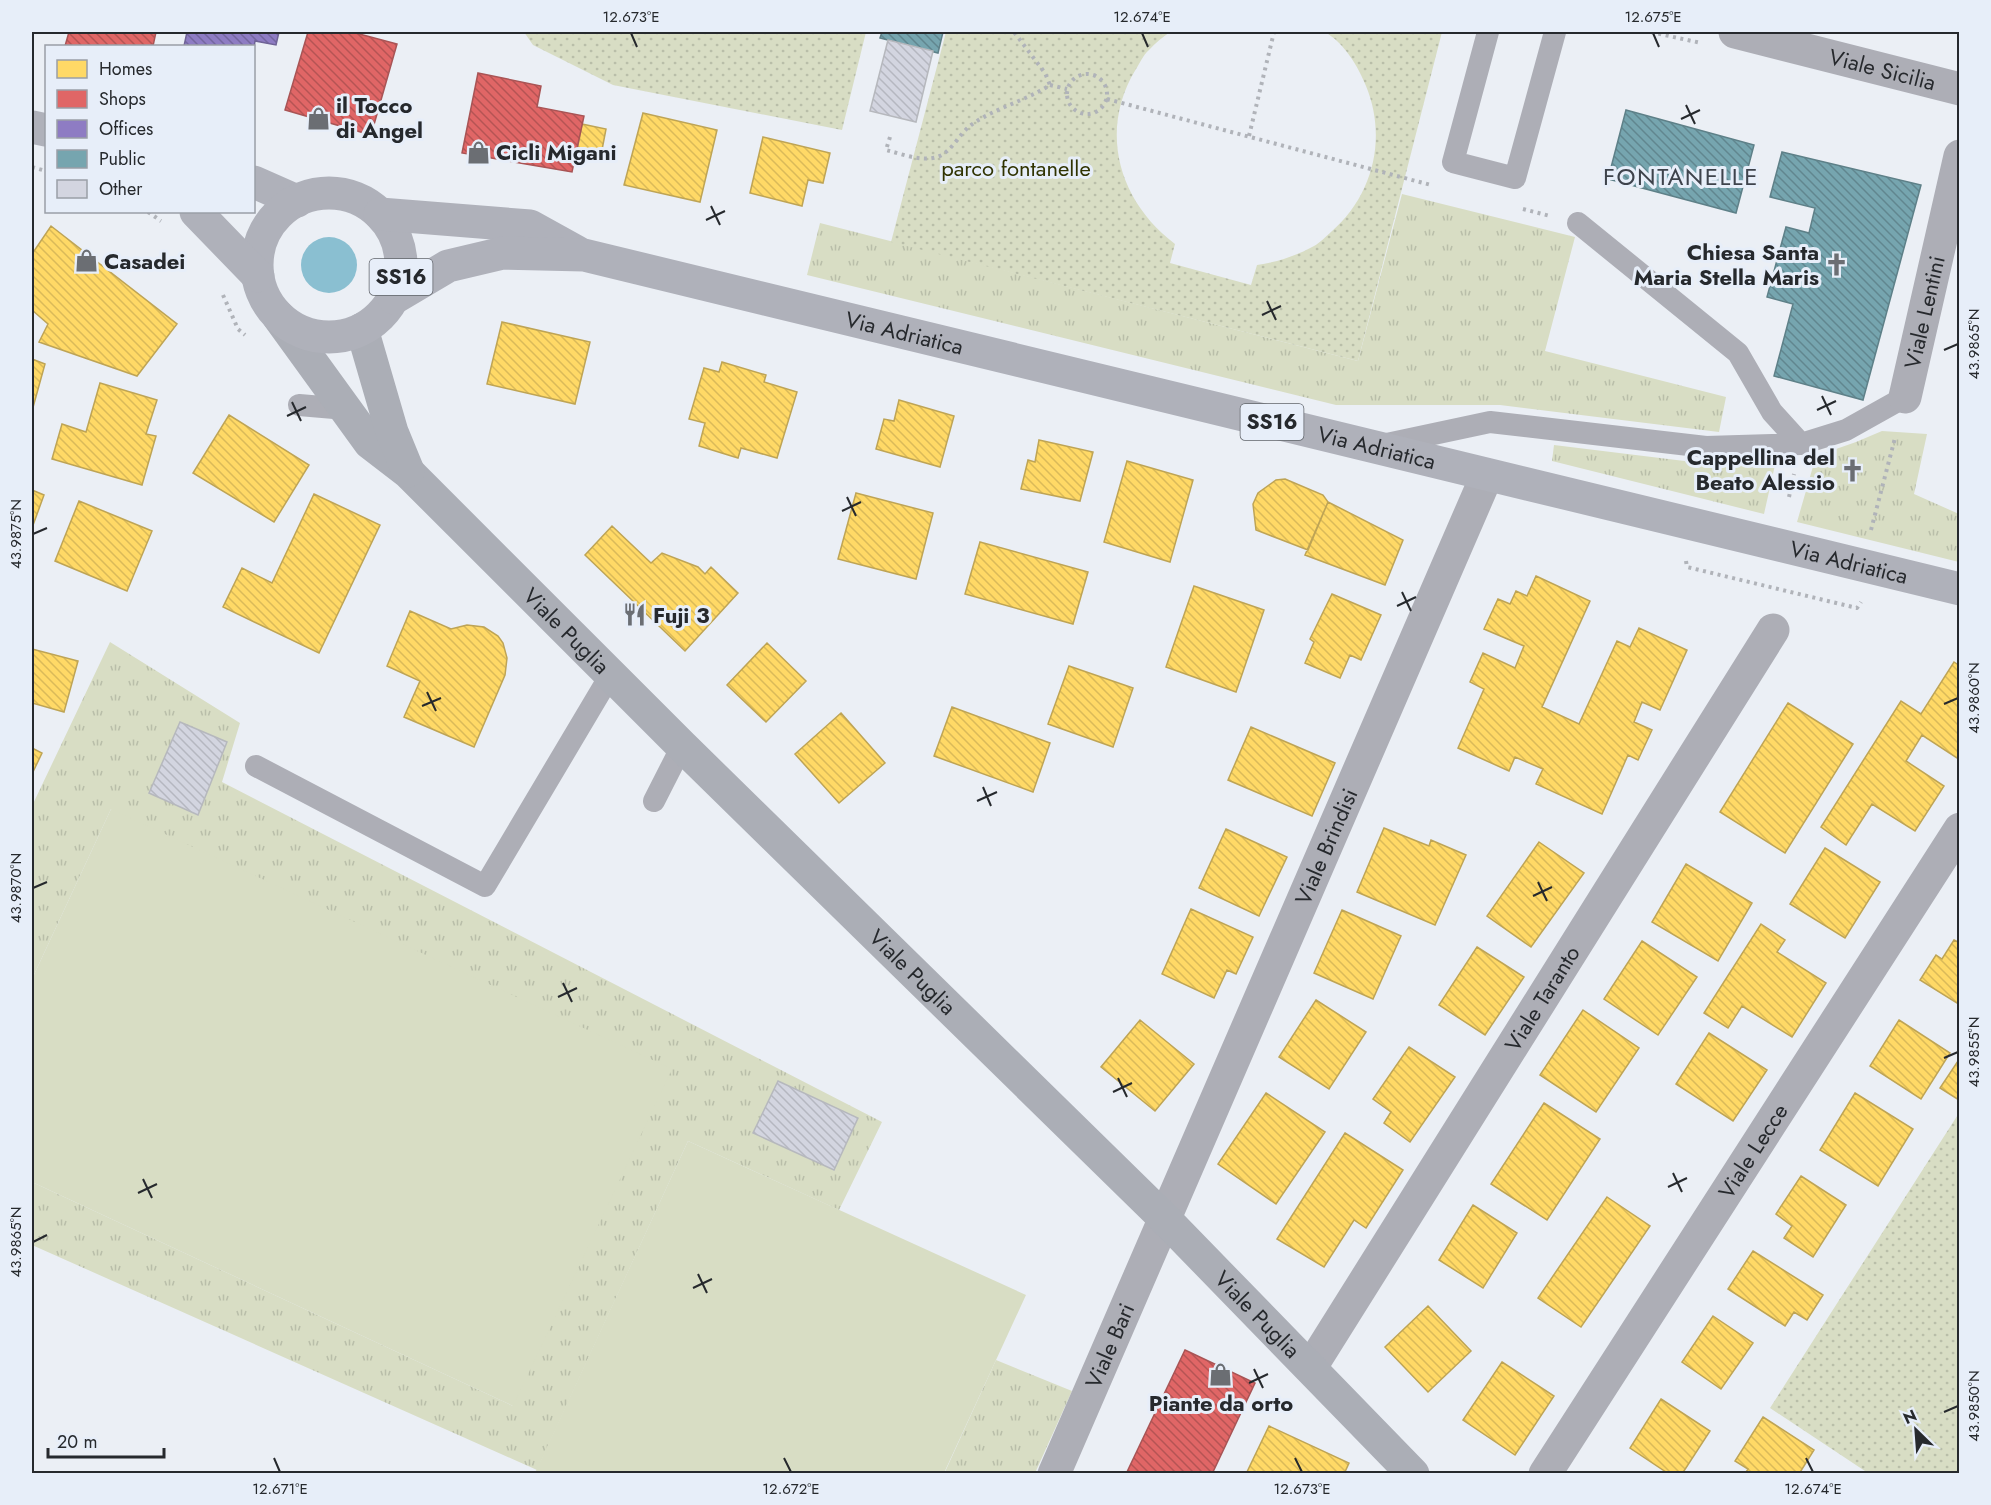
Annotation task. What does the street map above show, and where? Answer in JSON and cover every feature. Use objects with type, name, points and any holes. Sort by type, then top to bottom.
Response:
[{"type":"main road","points":[[255,182],[297,201]]},
{"type":"main road","name":"SS16","points":[[318,194],[340,194],[362,201],[380,214],[394,232],[400,254],[401,276],[394,298],[381,316],[362,329],[341,336],[318,336],[296,329],[278,316],[265,298],[258,276],[258,254],[265,233],[278,214],[297,201],[318,194]]},
{"type":"main road","name":"SS16","points":[[197,213],[258,276]]},
{"type":"main road","name":"Via Adriatica","points":[[380,214],[530,226],[584,255]]},
{"type":"main road","name":"Via Adriatica","points":[[394,298],[448,266],[504,253],[584,255],[1959,589]]},
{"type":"main road","name":"Viale Puglia","points":[[278,316],[370,443],[409,473],[682,746],[1164,1218],[1311,1367],[1397,1467]]},
{"type":"main road","name":"Viale Puglia","points":[[362,329],[392,432],[409,473]]},
{"type":"street","name":"Viale Sicilia","points":[[1735,32],[1959,89]]},
{"type":"street","name":"Viale Lentini","points":[[1905,397],[1959,156]]},
{"type":"street","name":"Viale Brindisi","points":[[1164,1218],[1487,474]]},
{"type":"street","name":"Viale Taranto","points":[[1311,1367],[1773,630]]},
{"type":"street","name":"Viale Lecce","points":[[1545,1473],[1959,829]]},
{"type":"street","name":"Viale Bari","points":[[1054,1473],[1164,1218]]},
{"type":"lane","points":[[1488,32],[1453,162],[1515,178],[1555,32]]},
{"type":"lane","points":[[1578,223],[1737,353],[1772,412],[1802,444]]},
{"type":"lane","points":[[1375,447],[1490,422],[1706,447],[1802,444],[1846,430],[1905,397]]},
{"type":"lane","points":[[298,405],[346,409]]},
{"type":"lane","points":[[256,765],[485,886],[611,674]]},
{"type":"lane","points":[[654,801],[682,746]]},
{"type":"path","points":[[1014,32],[1045,73],[1050,85]]},
{"type":"path","points":[[1249,136],[1274,32]]},
{"type":"path","points":[[1092,73],[1105,83],[1107,99],[1098,112],[1082,114],[1069,105],[1067,89],[1076,76],[1092,73]]},
{"type":"path","points":[[890,137],[886,150],[925,159],[937,157],[944,154],[968,127],[989,113],[1035,94],[1050,85],[1067,89]]},
{"type":"path","points":[[1107,99],[1371,169]]},
{"type":"path","points":[[1862,565],[1905,397]]},
{"type":"path","points":[[1688,567],[1857,608]]},
{"type":"green space","points":[[524,32],[866,32],[842,130],[613,85],[533,45]]},
{"type":"green space","name":"parco fontanelle","points":[[946,32],[1170,32],[1145,54],[1124,93],[1118,117],[1117,141],[1120,164],[1128,187],[1140,208],[1175,244],[1170,263],[1251,285],[1257,265],[1300,253],[1316,245],[1331,232],[1358,201],[1373,164],[1375,125],[1366,86],[1350,56],[1325,32],[1442,32],[1358,361],[891,242]]},
{"type":"green space","points":[[1402,194],[1575,237],[1545,351],[1726,397],[1719,432],[1500,405],[1336,405],[807,275],[820,223],[1358,361]]},
{"type":"green space","points":[[1882,431],[1927,434],[1914,494],[1959,514],[1959,562],[1797,522],[1816,456]]},
{"type":"green space","points":[[1554,445],[1717,465],[1775,465],[1764,514],[1552,461]]},
{"type":"green space","points":[[110,642],[240,723],[222,782],[882,1122],[839,1210],[688,1141],[537,1470],[32,1245],[32,1182],[513,1406],[111,809],[32,979],[32,806]]},
{"type":"green space","points":[[111,809],[672,1069],[513,1406],[32,1182],[32,979]]},
{"type":"green space","points":[[1959,1113],[1959,1473],[1868,1473],[1770,1408]]},
{"type":"green space","points":[[688,1141],[1026,1295],[944,1473],[535,1473]]},
{"type":"green space","points":[[996,1360],[1072,1391],[1035,1473],[944,1474]]},
{"type":"water","points":[[324,237],[334,237],[349,245],[355,254],[357,265],[355,276],[349,285],[334,293],[324,293],[313,288],[306,281],[301,270],[301,260],[306,249],[313,242]]},
{"type":"building: Homes","points":[[643,113],[717,130],[700,202],[624,185]]},
{"type":"building: Homes","points":[[582,124],[606,129],[601,155],[577,150]]},
{"type":"building: Homes","points":[[763,137],[830,153],[823,183],[808,180],[802,206],[750,193]]},
{"type":"building: Homes","points":[[51,226],[177,324],[137,376],[39,342],[48,324],[32,310],[32,254]]},
{"type":"building: Homes","points":[[502,322],[590,342],[575,404],[487,384]]},
{"type":"building: Homes","points":[[32,359],[45,364],[32,411]]},
{"type":"building: Homes","points":[[722,362],[766,375],[764,382],[797,392],[777,458],[741,448],[738,458],[699,446],[705,423],[689,419],[704,368],[719,372]]},
{"type":"building: Homes","points":[[100,383],[157,400],[146,434],[156,436],[142,485],[52,459],[62,424],[86,432]]},
{"type":"building: Homes","points":[[899,400],[954,416],[940,467],[876,449],[884,419],[894,421]]},
{"type":"building: Homes","points":[[229,415],[309,465],[274,522],[193,473]]},
{"type":"building: Homes","points":[[1039,440],[1093,452],[1080,501],[1021,489],[1028,460],[1035,462]]},
{"type":"building: Homes","points":[[1127,461],[1193,480],[1170,562],[1104,542]]},
{"type":"building: Homes","points":[[1285,479],[1323,495],[1328,502],[1308,550],[1256,530],[1253,504],[1258,493],[1276,480]]},
{"type":"building: Homes","points":[[32,490],[44,495],[32,528]]},
{"type":"building: Homes","points":[[856,493],[933,513],[916,579],[838,559]]},
{"type":"building: Homes","points":[[314,494],[380,525],[319,653],[223,607],[242,568],[272,583]]},
{"type":"building: Homes","points":[[79,501],[152,531],[127,591],[55,561]]},
{"type":"building: Homes","points":[[1328,502],[1403,540],[1385,585],[1305,555]]},
{"type":"building: Homes","points":[[612,526],[651,563],[662,553],[698,567],[705,574],[711,567],[738,593],[685,651],[585,555]]},
{"type":"building: Homes","points":[[980,542],[1088,572],[1073,624],[965,594]]},
{"type":"building: Homes","points":[[1536,576],[1590,601],[1542,707],[1579,724],[1617,641],[1630,647],[1639,628],[1687,650],[1660,710],[1642,702],[1634,722],[1652,730],[1638,760],[1628,755],[1602,814],[1536,784],[1543,769],[1515,757],[1509,771],[1458,748],[1484,689],[1470,682],[1483,653],[1515,668],[1524,646],[1484,629],[1498,599],[1510,604],[1516,591],[1527,596]]},
{"type":"building: Homes","points":[[1194,586],[1264,610],[1236,692],[1166,667]]},
{"type":"building: Homes","points":[[1332,594],[1381,615],[1361,660],[1350,655],[1340,678],[1305,663],[1314,642],[1310,639]]},
{"type":"building: Homes","points":[[410,611],[451,629],[467,625],[484,627],[498,636],[503,643],[507,658],[505,675],[474,747],[404,717],[420,681],[387,666]]},
{"type":"building: Homes","points":[[767,643],[806,681],[766,722],[727,685]]},
{"type":"building: Homes","points":[[32,649],[78,661],[64,712],[32,703]]},
{"type":"building: Homes","points":[[1954,662],[1960,666],[1960,754],[1957,758],[1922,735],[1906,761],[1944,786],[1915,831],[1872,804],[1846,845],[1821,827],[1901,701],[1921,714]]},
{"type":"building: Homes","points":[[1069,666],[1133,688],[1113,747],[1048,724]]},
{"type":"building: Homes","points":[[1788,703],[1853,744],[1785,853],[1720,812]]},
{"type":"building: Homes","points":[[952,707],[1050,743],[1033,792],[934,756]]},
{"type":"building: Homes","points":[[841,713],[885,763],[839,803],[795,754]]},
{"type":"building: Homes","points":[[1251,727],[1335,763],[1312,816],[1228,780]]},
{"type":"building: Homes","points":[[32,748],[42,753],[32,774]]},
{"type":"building: Homes","points":[[1384,828],[1429,846],[1431,840],[1466,855],[1435,925],[1357,892]]},
{"type":"building: Homes","points":[[1226,829],[1287,857],[1259,916],[1199,888]]},
{"type":"building: Homes","points":[[1539,842],[1584,873],[1531,947],[1487,916]]},
{"type":"building: Homes","points":[[1825,848],[1880,882],[1845,938],[1790,904]]},
{"type":"building: Homes","points":[[1686,864],[1752,903],[1718,961],[1652,922]]},
{"type":"building: Homes","points":[[1191,909],[1253,937],[1236,974],[1227,970],[1214,998],[1162,974]]},
{"type":"building: Homes","points":[[1342,910],[1401,936],[1373,999],[1314,973]]},
{"type":"building: Homes","points":[[1761,924],[1785,940],[1777,952],[1826,983],[1792,1037],[1742,1006],[1728,1028],[1704,1013]]},
{"type":"building: Homes","points":[[1954,940],[1960,943],[1960,1005],[1920,980],[1936,955],[1942,959]]},
{"type":"building: Homes","points":[[1642,941],[1697,977],[1658,1035],[1604,999]]},
{"type":"building: Homes","points":[[1477,947],[1524,977],[1485,1035],[1439,1005]]},
{"type":"building: Homes","points":[[1316,1000],[1366,1032],[1329,1089],[1279,1057]]},
{"type":"building: Homes","points":[[1583,1010],[1639,1048],[1596,1112],[1540,1075]]},
{"type":"building: Homes","points":[[1140,1020],[1194,1064],[1155,1111],[1101,1067]]},
{"type":"building: Homes","points":[[1899,1020],[1950,1053],[1921,1099],[1870,1066]]},
{"type":"building: Homes","points":[[1709,1033],[1767,1070],[1733,1121],[1676,1084]]},
{"type":"building: Homes","points":[[1409,1047],[1455,1077],[1410,1142],[1384,1123],[1391,1112],[1373,1099]]},
{"type":"building: Homes","points":[[1960,1058],[1960,1099],[1959,1100],[1940,1088]]},
{"type":"building: Homes","points":[[1266,1093],[1325,1132],[1276,1204],[1218,1164]]},
{"type":"building: Homes","points":[[1855,1093],[1913,1129],[1878,1186],[1820,1150]]},
{"type":"building: Homes","points":[[1544,1103],[1600,1139],[1547,1220],[1491,1184]]},
{"type":"building: Homes","points":[[1345,1133],[1403,1170],[1366,1228],[1354,1220],[1324,1267],[1277,1239]]},
{"type":"building: Homes","points":[[1801,1176],[1846,1205],[1813,1257],[1784,1238],[1792,1226],[1776,1214]]},
{"type":"building: Homes","points":[[1607,1197],[1650,1226],[1581,1327],[1538,1298]]},
{"type":"building: Homes","points":[[1473,1205],[1517,1233],[1483,1288],[1439,1260]]},
{"type":"building: Homes","points":[[1753,1251],[1823,1295],[1807,1320],[1794,1312],[1785,1326],[1728,1289]]},
{"type":"building: Homes","points":[[1428,1306],[1471,1351],[1428,1392],[1385,1347]]},
{"type":"building: Homes","points":[[1713,1316],[1753,1343],[1721,1389],[1682,1362]]},
{"type":"building: Homes","points":[[1502,1362],[1554,1396],[1515,1455],[1463,1420]]},
{"type":"building: Homes","points":[[1661,1399],[1710,1431],[1682,1474],[1669,1474],[1630,1448]]},
{"type":"building: Homes","points":[[1763,1417],[1814,1450],[1799,1474],[1745,1474],[1748,1469],[1735,1461]]},
{"type":"building: Homes","points":[[1269,1426],[1349,1463],[1344,1474],[1246,1474]]},
{"type":"building: Shops","points":[[69,32],[156,32],[153,45],[65,45]]},
{"type":"building: Shops","points":[[308,32],[352,32],[397,44],[371,135],[285,110]]},
{"type":"building: Shops","points":[[478,73],[541,86],[537,107],[584,116],[572,172],[462,153]]},
{"type":"building: Shops","points":[[1185,1350],[1255,1383],[1212,1474],[1126,1474]]},
{"type":"building: Offices","points":[[187,32],[279,32],[276,45],[255,41],[254,45],[184,45]]},
{"type":"building: Public","points":[[882,32],[943,32],[938,53],[880,38]]},
{"type":"building: Public","points":[[1626,110],[1754,145],[1736,213],[1608,179]]},
{"type":"building: Public","name":"Chiesa Santa Maria Stella Maris","points":[[1782,152],[1921,185],[1863,400],[1774,376],[1793,304],[1767,297],[1786,227],[1809,233],[1815,208],[1770,197]]},
{"type":"building: Other","points":[[888,40],[933,51],[916,122],[870,111]]},
{"type":"building: Other","points":[[180,722],[227,742],[198,815],[149,793]]},
{"type":"building: Other","points":[[778,1081],[858,1118],[834,1170],[753,1133]]},
{"type":"place","name":"il Tocco di Angel","points":[[318,118]]},
{"type":"place","name":"Cicli Migani","points":[[478,152]]},
{"type":"place","name":"Casadei","points":[[86,261]]},
{"type":"place","name":"Chiesa Santa Maria Stella Maris","points":[[1837,265]]},
{"type":"place","name":"Cappellina del Beato Alessio","points":[[1853,470]]},
{"type":"place","name":"Fuji 3","points":[[635,615]]},
{"type":"place","name":"Piante da orto","points":[[1221,1374]]},
{"type":"district","name":"FONTANELLE","points":[[1681,176]]}]
